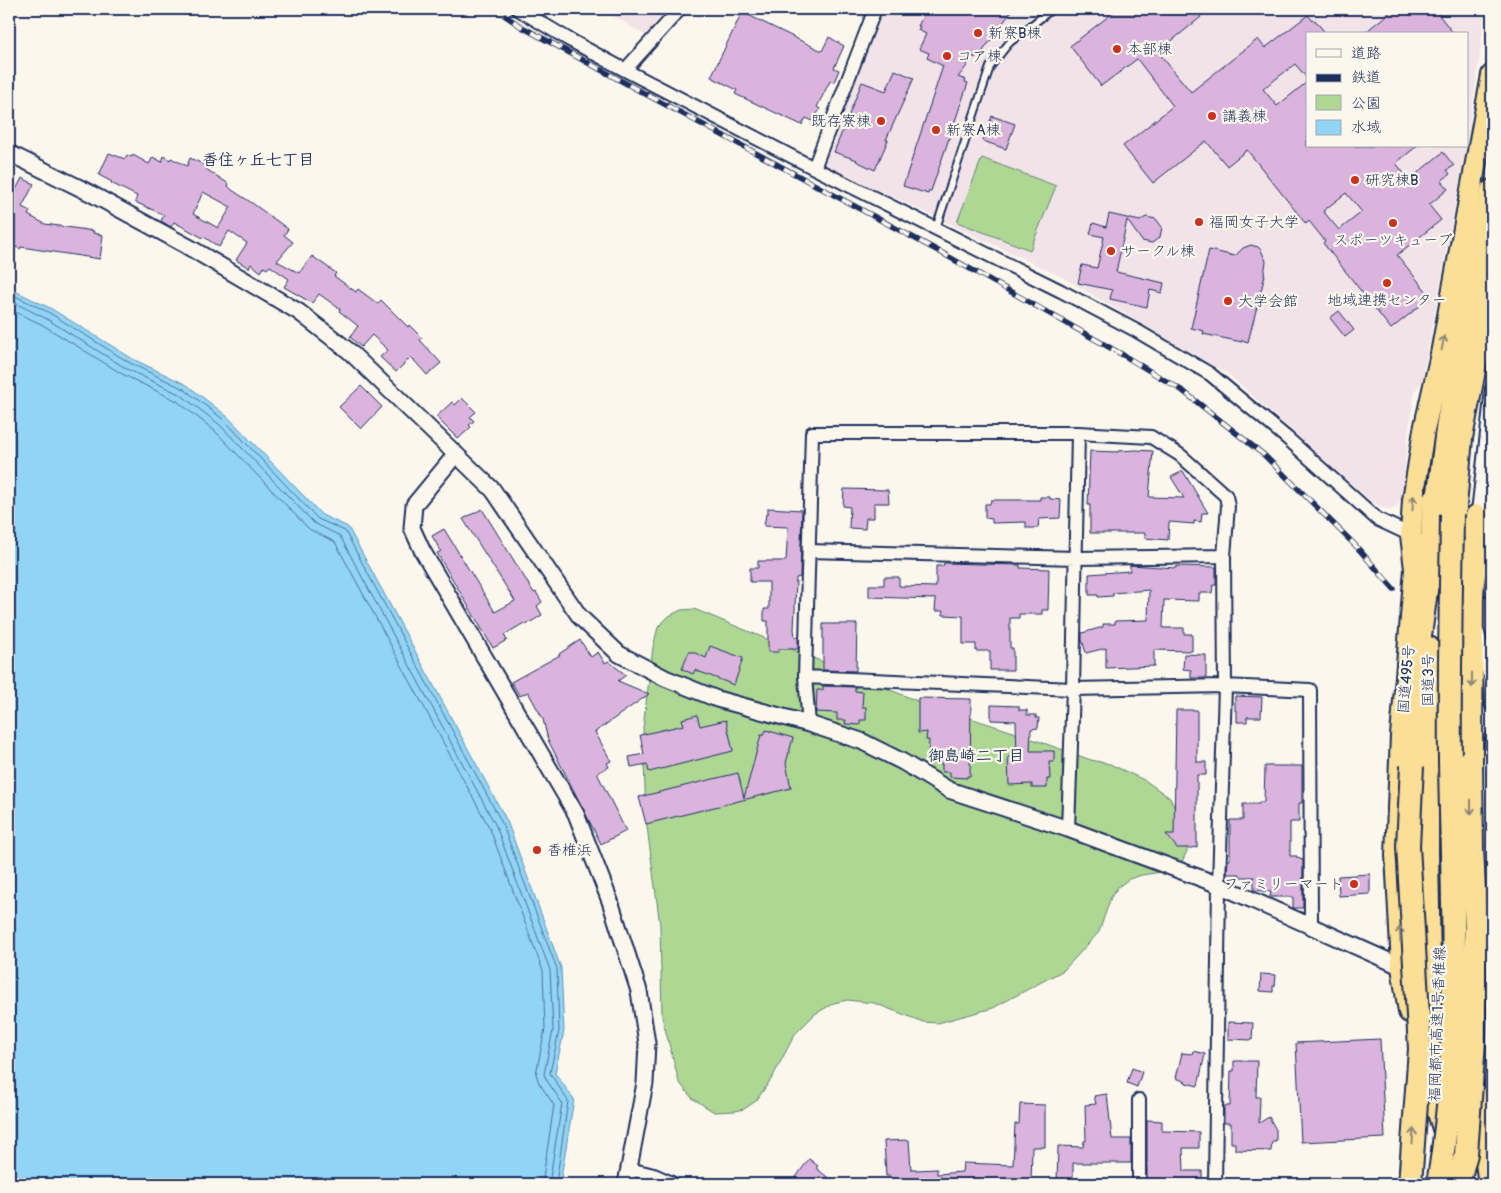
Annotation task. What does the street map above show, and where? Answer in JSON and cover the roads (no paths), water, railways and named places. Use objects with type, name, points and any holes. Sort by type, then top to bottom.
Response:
[{"type":"highway","name":"国道495号","points":[[1469,288],[1484,175],[1492,75]]},
{"type":"highway","name":"国道495号","points":[[1463,1184],[1412,1028],[1402,967],[1396,855],[1402,736],[1422,568],[1411,535],[1413,500],[1424,430],[1484,175]]},
{"type":"highway","points":[[1447,924],[1441,765],[1436,516],[1448,422],[1492,191]]},
{"type":"highway","points":[[1447,924],[1452,514],[1461,422],[1492,264]]},
{"type":"highway","name":"国道3号","points":[[1489,1184],[1457,969],[1453,728],[1456,506],[1462,438],[1492,282]]},
{"type":"highway","name":"国道3号","points":[[1463,1184],[1430,967],[1422,568],[1433,499],[1441,428],[1469,288]]},
{"type":"highway","points":[[1469,400],[1492,345]]},
{"type":"highway","points":[[1456,506],[1482,594]]},
{"type":"highway","points":[[1463,1184],[1474,1042],[1476,925],[1472,849],[1471,758],[1482,594],[1477,516]]},
{"type":"highway","points":[[1410,1184],[1420,1049],[1408,846],[1422,568]]},
{"type":"highway","name":"福岡都市高速1号香椎線","points":[[1424,1184],[1439,1067],[1447,924]]},
{"type":"highway","name":"福岡都市高速1号香椎線","points":[[1438,1184],[1444,1145],[1454,1017],[1447,924]]},
{"type":"street","points":[[518,9],[625,70],[814,168],[1129,326],[1210,374],[1287,438],[1377,519],[1411,535]]},
{"type":"street","points":[[625,70],[680,9]]},
{"type":"street","points":[[814,168],[875,9]]},
{"type":"street","points":[[9,153],[88,192],[179,242],[299,312],[350,350],[492,490],[580,617],[620,654],[666,678],[717,699],[809,724],[861,741],[903,762],[949,790],[1068,829],[1219,885],[1402,967]]},
{"type":"street","points":[[1492,389],[1489,442],[1477,516],[1474,618],[1490,677],[1492,705]]},
{"type":"street","points":[[809,724],[805,677],[812,432],[1078,433],[1151,438],[1180,455],[1226,496],[1228,506],[1224,556],[1225,686],[1219,885],[1216,1184]]},
{"type":"street","points":[[1068,829],[1078,433]]},
{"type":"street","points":[[1462,438],[1489,442]]},
{"type":"street","points":[[456,454],[414,505],[412,528],[422,550],[576,814],[610,901],[639,991],[647,1043],[645,1083],[626,1184]]},
{"type":"street","points":[[1482,594],[1486,531],[1492,492]]},
{"type":"street","points":[[809,551],[1076,558],[1224,556]]},
{"type":"street","points":[[805,677],[1073,689],[1225,686],[1310,690],[1311,926]]},
{"type":"street","points":[[1492,738],[1488,778],[1490,1059],[1492,1080]]},
{"type":"street","points":[[1139,1100],[1139,1184]]},
{"type":"street","points":[[629,1169],[654,1175],[674,1184]]},
{"type":"lane","points":[[936,228],[990,68],[1009,43],[1052,9]]},
{"type":"water","points":[[9,288],[50,308],[133,359],[187,385],[228,417],[322,515],[348,527],[507,821],[561,968],[564,1031],[555,1073],[574,1099],[560,1184],[9,1184]]},
{"type":"railway","points":[[495,9],[522,27],[942,253],[1183,391],[1264,455],[1355,545],[1394,589]]},
{"type":"place","name":"新寮B棟","points":[[978,33]]},
{"type":"place","name":"本部棟","points":[[1117,49]]},
{"type":"place","name":"コア棟","points":[[947,56]]},
{"type":"place","name":"講義棟","points":[[1212,116]]},
{"type":"place","name":"既存寮棟","points":[[881,121]]},
{"type":"place","name":"新寮A棟","points":[[936,130]]},
{"type":"place","name":"研究棟B","points":[[1355,180]]},
{"type":"place","name":"福岡女子大学","points":[[1199,222]]},
{"type":"place","name":"スポーツキューブ","points":[[1393,223]]},
{"type":"place","name":"サークル棟","points":[[1111,251]]},
{"type":"place","name":"地域連携センター","points":[[1387,283]]},
{"type":"place","name":"大学会館","points":[[1228,301]]},
{"type":"place","name":"香椎浜","points":[[537,850]]},
{"type":"place","name":"ファミリーマート","points":[[1354,884]]},
{"type":"district","name":"香住ヶ丘七丁目","points":[[258,159]]},
{"type":"district","name":"御島崎二丁目","points":[[976,755]]}]
